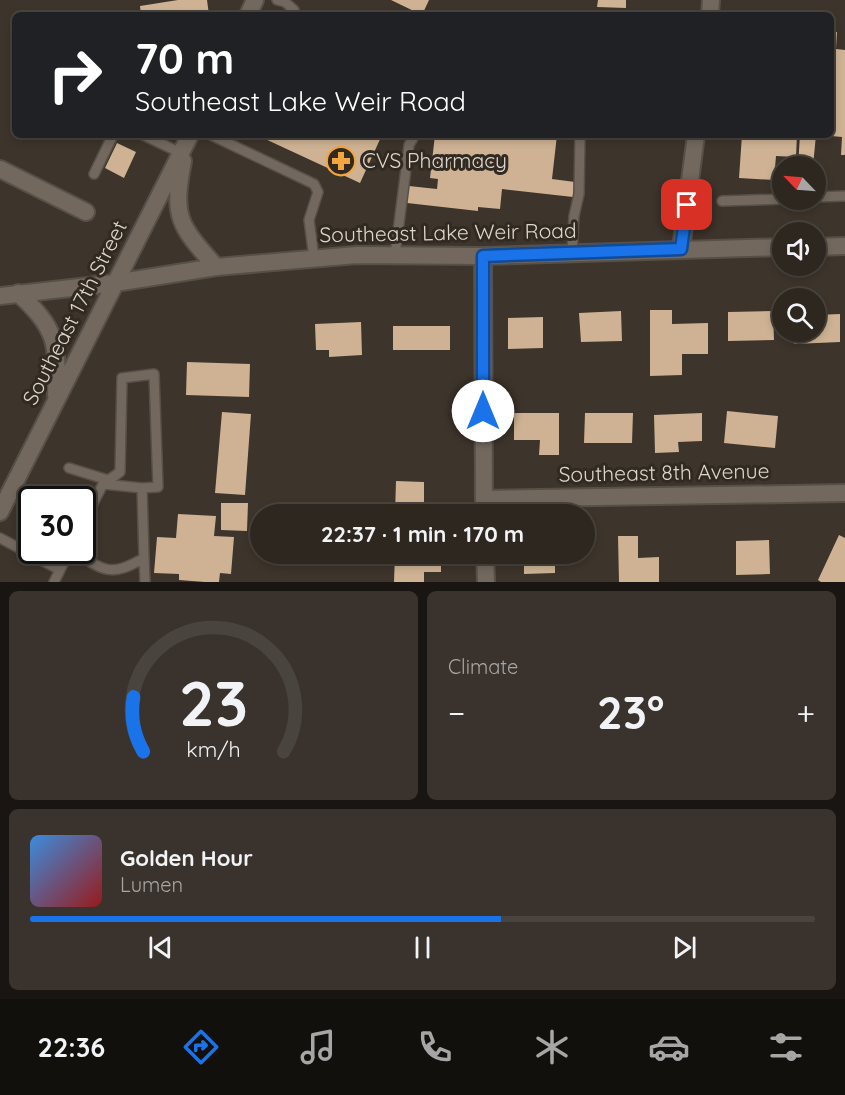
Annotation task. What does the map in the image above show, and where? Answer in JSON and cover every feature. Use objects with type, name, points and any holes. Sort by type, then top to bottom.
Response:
[{"type":"main road","points":[[681,249],[696,138]]},
{"type":"main road","points":[[186,144],[178,188],[177,211],[184,228],[216,267]]},
{"type":"main road","name":"Southeast 17th Street","points":[[0,512],[186,144]]},
{"type":"main road","points":[[0,169],[87,212]]},
{"type":"main road","points":[[826,247],[845,246]]},
{"type":"main road","name":"Southeast Lake Weir Road","points":[[0,296],[115,283],[216,267],[314,258],[395,255],[483,256],[772,247]]},
{"type":"main road","points":[[483,256],[484,504]]},
{"type":"main road","points":[[18,293],[39,312],[53,336],[58,357],[56,402]]},
{"type":"main road","name":"Southeast 8th Avenue","points":[[556,504],[845,492]]},
{"type":"main road","points":[[485,564],[486,582]]},
{"type":"lane","points":[[277,0],[285,2],[294,12]]},
{"type":"lane","points":[[94,174],[112,138]]},
{"type":"lane","points":[[157,138],[186,144]]},
{"type":"lane","points":[[217,138],[314,184],[318,192],[309,220],[314,258]]},
{"type":"lane","points":[[395,255],[409,145],[413,138]]},
{"type":"lane","points":[[572,253],[574,216],[579,194],[580,138]]},
{"type":"lane","points":[[826,197],[845,196]]},
{"type":"lane","points":[[722,201],[772,199]]},
{"type":"lane","points":[[69,468],[106,482],[142,488],[158,487],[154,374],[122,378],[120,472],[106,482],[96,500]]},
{"type":"lane","points":[[142,488],[145,582]]},
{"type":"lane","points":[[0,538],[60,570]]},
{"type":"lane","points":[[94,564],[114,572],[144,558]]},
{"type":"lane","points":[[54,582],[63,564]]},
{"type":"building","points":[[178,0],[207,0],[209,12],[141,12],[140,6]]},
{"type":"building","points":[[391,0],[429,0],[423,12],[416,12]]},
{"type":"building","points":[[598,0],[626,0],[626,8],[597,7]]},
{"type":"building","points":[[834,32],[837,32],[836,49],[845,50],[845,155],[841,155],[842,137],[834,136]]},
{"type":"building","name":"CVS Pharmacy","points":[[263,138],[381,138],[360,183]]},
{"type":"building","points":[[435,138],[557,138],[552,179],[575,182],[573,197],[502,189],[500,209],[478,207],[478,211],[407,203],[409,186],[437,189],[438,179],[430,178]]},
{"type":"building","points":[[742,138],[797,138],[796,156],[772,156],[772,180],[739,178]]},
{"type":"building","points":[[800,138],[816,138],[814,156],[799,156]]},
{"type":"building","points":[[117,143],[136,152],[124,178],[105,168]]},
{"type":"building","points":[[650,310],[672,310],[672,324],[708,323],[708,354],[682,354],[682,375],[650,376]]},
{"type":"building","points":[[621,311],[622,341],[581,342],[579,313]]},
{"type":"building","points":[[772,311],[772,340],[728,341],[728,312]]},
{"type":"building","points":[[840,314],[840,342],[794,344],[794,342],[826,342],[826,315]]},
{"type":"building","points":[[543,317],[543,348],[508,349],[508,318]]},
{"type":"building","points":[[361,322],[362,355],[329,357],[329,350],[316,350],[315,324]]},
{"type":"building","points":[[393,326],[450,326],[450,350],[393,350]]},
{"type":"building","points":[[187,362],[250,364],[249,397],[186,395]]},
{"type":"building","points":[[727,411],[778,416],[775,448],[724,443]]},
{"type":"building","points":[[222,412],[251,414],[245,495],[215,493]]},
{"type":"building","points":[[514,413],[559,413],[559,455],[539,455],[540,440],[514,440]]},
{"type":"building","points":[[585,413],[633,413],[632,443],[584,443]]},
{"type":"building","points":[[702,413],[702,441],[678,442],[679,452],[655,453],[654,415]]},
{"type":"building","points":[[396,481],[424,482],[424,504],[395,504]]},
{"type":"building","points":[[221,503],[248,503],[247,531],[221,530]]},
{"type":"building","points":[[178,514],[216,516],[214,536],[234,537],[231,574],[220,573],[219,582],[205,582],[179,580],[179,574],[154,573],[157,537],[176,538]]},
{"type":"building","points":[[839,535],[845,538],[845,582],[821,582],[818,580]]},
{"type":"building","points":[[618,536],[638,536],[638,558],[659,557],[659,582],[619,582]]},
{"type":"building","points":[[769,540],[770,574],[736,575],[736,541]]},
{"type":"building","points":[[395,564],[441,564],[441,572],[424,572],[424,582],[394,582]]},
{"type":"building","points":[[524,564],[555,564],[555,573],[524,574]]},
{"type":"place","name":"CVS Pharmacy","points":[[341,161]]},
{"type":"route","points":[[483,411],[483,256],[681,249],[687,205]]}]
